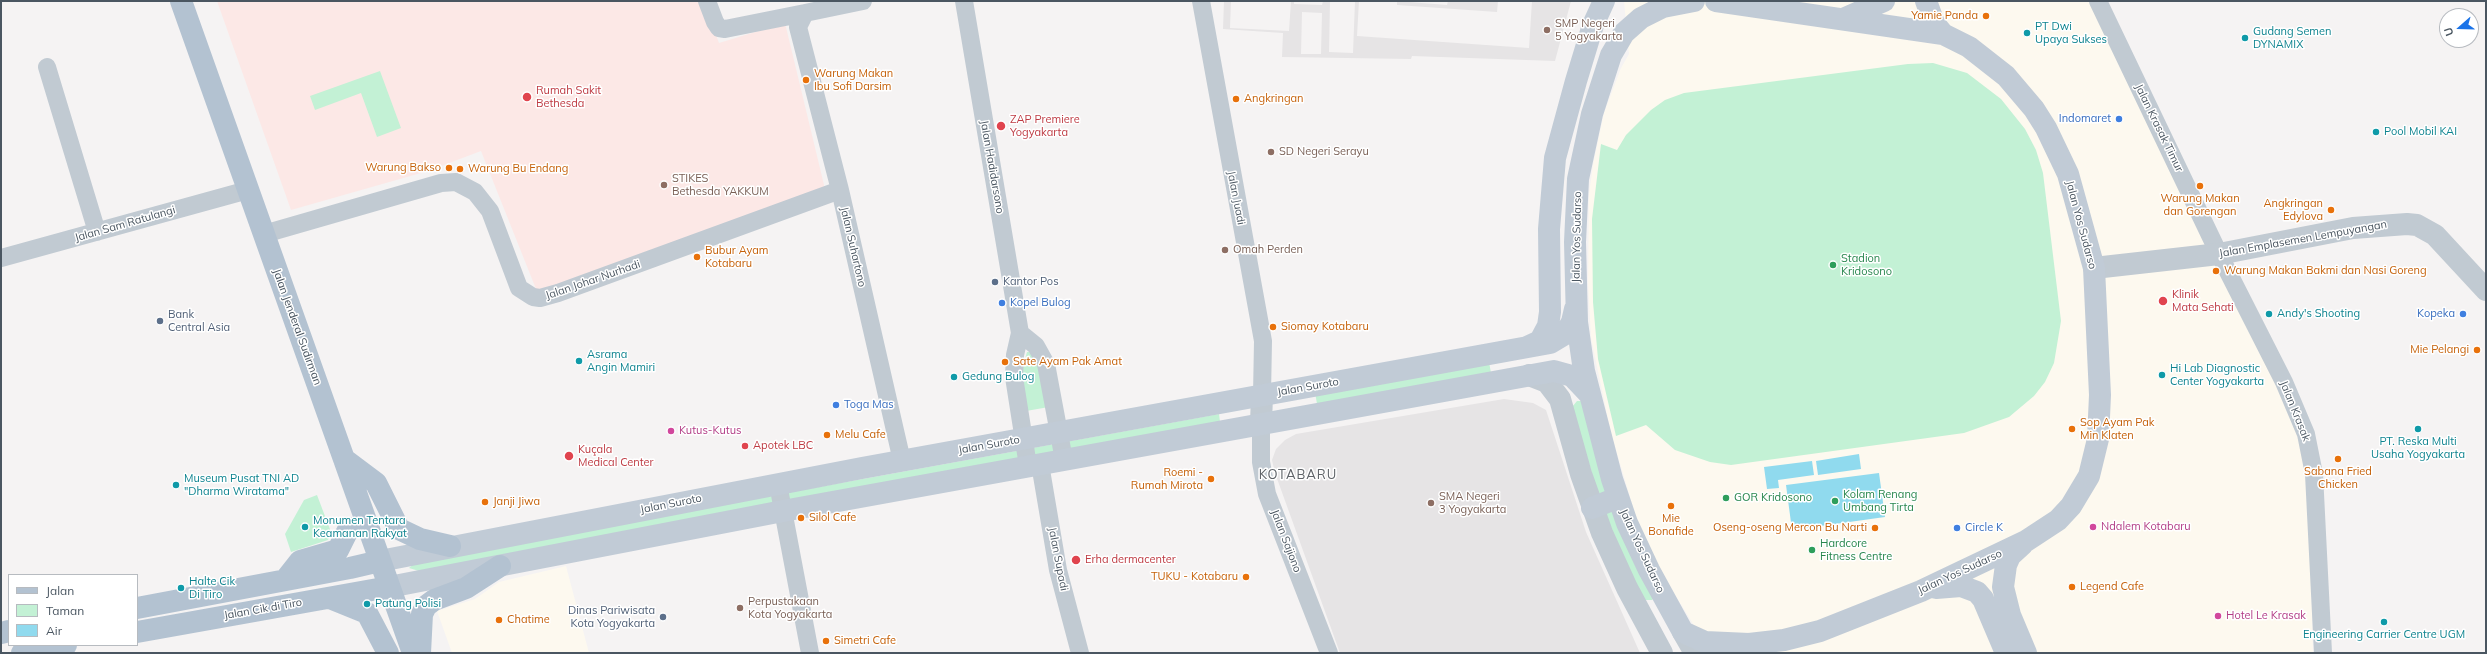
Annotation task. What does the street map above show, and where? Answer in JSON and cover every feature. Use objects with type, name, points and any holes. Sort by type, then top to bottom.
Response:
[{"type":"main road","name":"Jalan Jenderal Sudirman","points":[[181,1],[413,653]]},
{"type":"main road","points":[[1524,348],[1540,340],[1548,326],[1550,312],[1549,229],[1555,158],[1593,25],[1604,1]]},
{"type":"main road","name":"Jalan Yos Sudarso","points":[[1694,1],[1664,7],[1641,18],[1624,32],[1611,55],[1592,114],[1578,179],[1575,242],[1576,304],[1580,346],[1590,396],[1618,498],[1646,564],[1683,632],[1705,642],[1720,644],[1749,644],[1784,640],[1820,631],[1921,590],[2026,541],[2058,520],[2071,506],[2089,476],[2095,459],[2100,395],[2094,268],[2068,174],[2046,128],[2034,109],[2006,76],[1957,39],[1943,34],[1716,1]]},
{"type":"main road","points":[[1840,20],[1866,11],[1884,1]]},
{"type":"main road","points":[[1926,1],[1934,23],[1943,34]]},
{"type":"main road","name":"Jalan Suroto","points":[[380,561],[450,546],[778,484],[1550,343],[1561,339],[1572,322],[1576,304]]},
{"type":"main road","points":[[389,586],[783,511],[1554,371],[1566,373],[1578,381],[1590,396]]},
{"type":"main road","points":[[344,459],[376,483],[399,529],[420,539],[450,546]]},
{"type":"main road","points":[[1592,508],[1618,498]]},
{"type":"main road","points":[[285,580],[300,561],[338,550],[349,528]]},
{"type":"main road","points":[[2026,541],[2010,556],[2006,565],[2003,587],[2010,615],[2026,653]]},
{"type":"main road","points":[[138,608],[380,561]]},
{"type":"main road","points":[[420,653],[422,614],[426,606],[434,600],[466,588],[500,566]]},
{"type":"main road","name":"Jalan Cik di Tiro","points":[[138,632],[389,586]]},
{"type":"main road","points":[[1921,590],[1961,586],[1977,592],[1983,599],[2006,653]]},
{"type":"main road","points":[[326,597],[367,613],[388,653]]},
{"type":"main road","points":[[33,650],[59,646]]},
{"type":"street","points":[[707,1],[715,22],[719,28],[725,29],[863,1]]},
{"type":"street","name":"Jalan Hadidarsono","points":[[964,1],[1020,332],[1015,355],[1014,377],[1024,439]]},
{"type":"street","name":"Jalan Juadi","points":[[1201,1],[1263,341],[1262,395]]},
{"type":"street","name":"Jalan Krasak Timur","points":[[2098,1],[2219,254]]},
{"type":"street","name":"Jalan Suhartono","points":[[805,13],[798,27],[799,35],[840,190],[902,461]]},
{"type":"street","points":[[47,67],[97,232]]},
{"type":"street","name":"Jalan Johar Nurhadi","points":[[264,234],[441,183],[456,182],[475,192],[490,211],[518,288],[533,297],[540,298],[558,293],[840,190]]},
{"type":"street","name":"Jalan Sam Ratulangi","points":[[1,258],[248,190]]},
{"type":"street","name":"Jalan Emplasemen Lempuyangan","points":[[2094,268],[2219,254],[2353,228],[2397,223],[2417,225],[2443,242],[2486,290]]},
{"type":"street","name":"Jalan Krasak","points":[[2219,254],[2284,382],[2310,447],[2315,486],[2323,653]]},
{"type":"street","points":[[1020,332],[1036,346],[1046,364],[1064,460]]},
{"type":"street","points":[[1529,375],[1547,382],[1560,399],[1592,508],[1627,588],[1662,653]]},
{"type":"street","points":[[1261,424],[1262,395]]},
{"type":"street","name":"Jalan Sajiono","points":[[1261,424],[1261,462],[1267,494],[1329,653]]},
{"type":"street","name":"Jalan Supadi","points":[[1024,439],[1034,465],[1058,570],[1080,653]]},
{"type":"street","points":[[778,484],[810,653]]},
{"type":"street","points":[[1683,632],[1696,653]]},
{"type":"shaded area","name":"Rumah Sakit Bethesda","points":[[217,1],[703,1],[719,43],[785,23],[825,189],[538,294],[481,151],[428,171],[291,210]]},
{"type":"shaded area","name":"SMP Negeri 5 Yogyakarta","points":[[1224,1],[1231,1],[1230,28],[1289,31],[1291,1],[1294,1],[1294,4],[1322,5],[1323,1],[1330,1],[1329,52],[1353,53],[1355,1],[1359,1],[1357,36],[1529,48],[1532,1],[1571,1],[1555,61],[1412,56],[1411,59],[1282,57],[1283,33],[1223,29]],"holes":[[[1302,12],[1322,13],[1321,54],[1301,54]]]},
{"type":"shaded area","points":[[1397,1],[1447,5],[1448,1],[1498,1],[1497,12],[1397,5]]},
{"type":"shaded area","points":[[1624,1],[2092,1],[2284,383],[2309,477],[2313,653],[1711,653],[1661,572],[1638,524],[1611,433],[1591,338],[1588,283],[1589,194],[1593,165],[1604,113],[1621,68],[1629,54]]},
{"type":"shaded area","name":"SMA Negeri 3 Yogyakarta","points":[[1504,399],[1533,403],[1546,410],[1586,532],[1640,653],[1340,653],[1275,473],[1272,460],[1276,449],[1285,440],[1296,434]]},
{"type":"shaded area","points":[[566,566],[589,653],[452,653],[437,611],[475,599],[499,582]]},
{"type":"green space","name":"Stadion Kridosono","points":[[1933,63],[1967,73],[2001,99],[2025,129],[2036,150],[2043,173],[2061,321],[2054,363],[2045,382],[2034,396],[2009,417],[1964,433],[1731,465],[1710,462],[1675,450],[1646,425],[1616,436],[1598,359],[1593,302],[1592,219],[1601,144],[1617,150],[1626,135],[1651,110],[1665,100],[1684,93],[1908,64]]},
{"type":"green space","points":[[380,71],[401,128],[377,137],[361,93],[315,110],[310,96]]},
{"type":"green space","points":[[1027,352],[1030,352],[1042,370],[1049,407],[1026,411],[1023,366]]},
{"type":"green space","points":[[1489,362],[1491,373],[1317,404],[1315,392]]},
{"type":"green space","points":[[1577,401],[1581,401],[1608,492],[1599,497],[1572,407]]},
{"type":"green space","points":[[1219,414],[1220,422],[419,571],[409,568],[418,560]]},
{"type":"green space","points":[[317,495],[331,532],[328,540],[291,552],[285,534],[304,500]]},
{"type":"green space","points":[[1612,508],[1654,598],[1652,600],[1645,600],[1622,557],[1605,511]]},
{"type":"water","points":[[1859,454],[1861,469],[1818,475],[1816,461]]},
{"type":"water","points":[[1812,461],[1814,475],[1778,480],[1779,488],[1767,489],[1764,467]]},
{"type":"water","name":"Kolam Renang Umbang Tirta","points":[[1879,473],[1885,517],[1792,530],[1786,485]]},
{"type":"place","name":"Yamie Panda","points":[[1986,16]]},
{"type":"place","name":"SMP Negeri 5 Yogyakarta","points":[[1547,30]]},
{"type":"place","name":"PT Dwi Upaya Sukses","points":[[2027,33]]},
{"type":"place","name":"Gudang Semen DYNAMIX","points":[[2245,38]]},
{"type":"place","name":"Warung Makan Ibu Sofi Darsim","points":[[806,80]]},
{"type":"place","name":"Rumah Sakit Bethesda","points":[[527,97]]},
{"type":"place","name":"Angkringan","points":[[1236,99]]},
{"type":"place","name":"Indomaret","points":[[2119,119]]},
{"type":"place","name":"ZAP Premiere Yogyakarta","points":[[1001,126]]},
{"type":"place","name":"Pool Mobil KAI","points":[[2376,132]]},
{"type":"place","name":"SD Negeri Serayu","points":[[1271,152]]},
{"type":"place","name":"Warung Bakso","points":[[449,168]]},
{"type":"place","name":"Warung Bu Endang","points":[[460,169]]},
{"type":"place","name":"STIKES Bethesda YAKKUM","points":[[664,185]]},
{"type":"place","name":"Warung Makan dan Gorengan","points":[[2200,186]]},
{"type":"place","name":"Angkringan Edylova","points":[[2331,210]]},
{"type":"place","name":"Omah Perden","points":[[1225,250]]},
{"type":"place","name":"Bubur Ayam Kotabaru","points":[[697,257]]},
{"type":"place","name":"Stadion Kridosono","points":[[1833,265]]},
{"type":"place","name":"Warung Makan Bakmi dan Nasi Goreng","points":[[2216,271]]},
{"type":"place","name":"Kantor Pos","points":[[995,282]]},
{"type":"place","name":"Klinik Mata Sehati","points":[[2163,301]]},
{"type":"place","name":"Kopel Bulog","points":[[1002,303]]},
{"type":"place","name":"Andy's Shooting","points":[[2269,314]]},
{"type":"place","name":"Kopeka","points":[[2463,314]]},
{"type":"place","name":"Bank Central Asia","points":[[160,321]]},
{"type":"place","name":"Siomay Kotabaru","points":[[1273,327]]},
{"type":"place","name":"Mie Pelangi","points":[[2477,350]]},
{"type":"place","name":"Asrama Angin Mamiri","points":[[579,361]]},
{"type":"place","name":"Sate Ayam Pak Amat","points":[[1005,362]]},
{"type":"place","name":"Hi Lab Diagnostic Center Yogyakarta","points":[[2162,375]]},
{"type":"place","name":"Gedung Bulog","points":[[954,377]]},
{"type":"place","name":"Toga Mas","points":[[836,405]]},
{"type":"place","name":"Sop Ayam Pak Min Klaten","points":[[2072,429]]},
{"type":"place","name":"PT. Reska Multi Usaha Yogyakarta","points":[[2418,429]]},
{"type":"place","name":"Kutus-Kutus","points":[[671,431]]},
{"type":"place","name":"Melu Cafe","points":[[827,435]]},
{"type":"place","name":"Apotek LBC","points":[[745,446]]},
{"type":"place","name":"Kuçala Medical Center","points":[[569,456]]},
{"type":"place","name":"Sabana Fried Chicken","points":[[2338,459]]},
{"type":"place","name":"Roemi - Rumah Mirota","points":[[1211,479]]},
{"type":"place","name":"Museum Pusat TNI AD \"Dharma Wiratama\"","points":[[176,485]]},
{"type":"place","name":"GOR Kridosono","points":[[1726,498]]},
{"type":"place","name":"Kolam Renang Umbang Tirta","points":[[1835,501]]},
{"type":"place","name":"Janji Jiwa","points":[[485,502]]},
{"type":"place","name":"SMA Negeri 3 Yogyakarta","points":[[1431,503]]},
{"type":"place","name":"Mie Bonafide","points":[[1671,506]]},
{"type":"place","name":"Silol Cafe","points":[[801,518]]},
{"type":"place","name":"Monumen Tentara Keamanan Rakyat","points":[[305,527]]},
{"type":"place","name":"Ndalem Kotabaru","points":[[2093,527]]},
{"type":"place","name":"Oseng-oseng Mercon Bu Narti","points":[[1875,528]]},
{"type":"place","name":"Circle K","points":[[1957,528]]},
{"type":"place","name":"Hardcore Fitness Centre","points":[[1812,550]]},
{"type":"place","name":"Erha dermacenter","points":[[1076,560]]},
{"type":"place","name":"TUKU - Kotabaru","points":[[1246,577]]},
{"type":"place","name":"Legend Cafe","points":[[2072,587]]},
{"type":"place","name":"Halte Cik Di Tiro","points":[[181,588]]},
{"type":"place","name":"Patung Polisi","points":[[367,604]]},
{"type":"place","name":"Perpustakaan Kota Yogyakarta","points":[[740,608]]},
{"type":"place","name":"Hotel Le Krasak","points":[[2218,616]]},
{"type":"place","name":"Dinas Pariwisata Kota Yogyakarta","points":[[663,617]]},
{"type":"place","name":"Chatime","points":[[499,620]]},
{"type":"place","name":"Engineering Carrier Centre UGM","points":[[2384,622]]},
{"type":"place","name":"Simetri Cafe","points":[[826,641]]},
{"type":"district","name":"KOTABARU","points":[[1298,475]]}]
